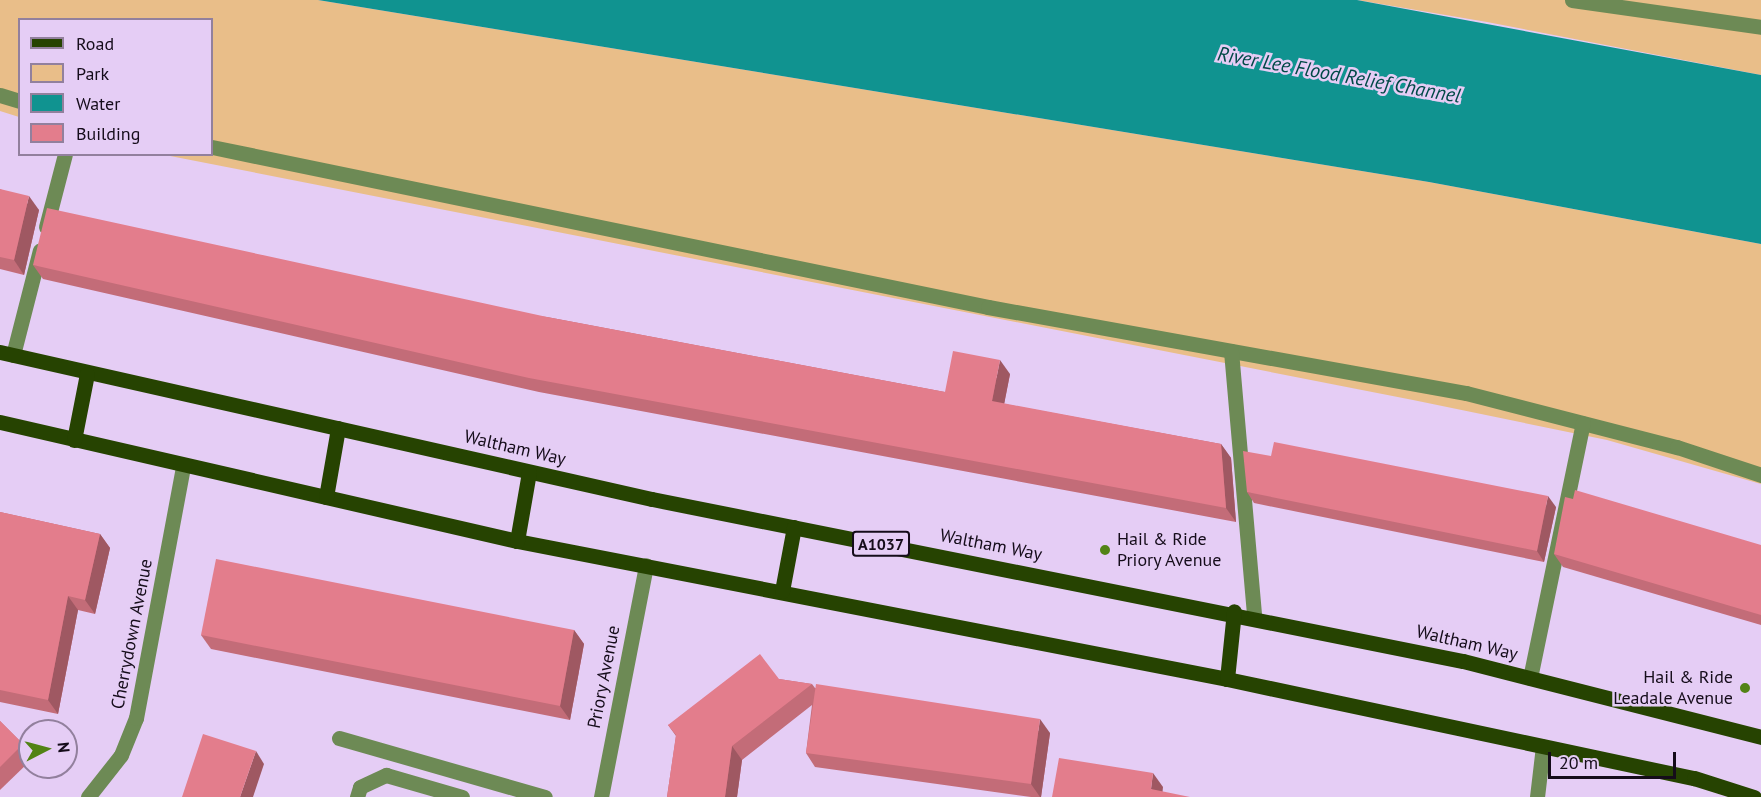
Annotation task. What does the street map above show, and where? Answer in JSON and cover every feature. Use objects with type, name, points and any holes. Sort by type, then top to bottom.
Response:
[{"type":"main road","name":"Waltham Way","points":[[7,354],[87,374],[529,472],[794,527],[1254,615],[1530,678],[1761,737]]},
{"type":"main road","points":[[75,440],[87,374]]},
{"type":"main road","points":[[0,422],[517,541],[1227,679],[1543,746],[1755,797]]},
{"type":"main road","points":[[326,497],[338,428]]},
{"type":"main road","points":[[517,541],[529,472]]},
{"type":"main road","points":[[782,591],[794,527]]},
{"type":"main road","points":[[1227,679],[1234,611]]},
{"type":"street","points":[[1572,0],[1761,27]]},
{"type":"street","points":[[0,95],[18,100]]},
{"type":"street","points":[[213,147],[976,304],[1467,393],[1583,423],[1761,475]]},
{"type":"street","points":[[7,354],[64,156]]},
{"type":"street","points":[[1231,351],[1254,615]]},
{"type":"street","points":[[1530,678],[1583,423]]},
{"type":"street","name":"Cherrydown Avenue","points":[[88,797],[121,755],[136,718],[183,465]]},
{"type":"street","name":"Priory Avenue","points":[[602,797],[646,565]]},
{"type":"street","points":[[339,738],[544,797]]},
{"type":"street","points":[[1537,797],[1543,746]]},
{"type":"street","points":[[357,797],[360,787],[386,775],[462,797]]},
{"type":"green space","points":[[0,0],[318,0],[1429,182],[1761,244],[1761,484],[1607,440],[1413,400],[170,156],[213,156],[213,18],[18,18],[18,117],[0,111]]},
{"type":"green space","points":[[1357,0],[1761,0],[1761,75],[1487,22]]},
{"type":"water","name":"River Lee Flood Relief Channel","points":[[318,0],[1357,0],[1761,75],[1761,244],[1429,182]]},
{"type":"building","points":[[0,189],[29,196],[14,260],[0,257]]},
{"type":"building","points":[[47,208],[547,317],[945,392],[953,351],[1000,360],[992,401],[1221,444],[1226,508],[529,378],[33,265]]},
{"type":"building","points":[[1274,442],[1548,496],[1537,551],[1247,492],[1243,451],[1271,456]]},
{"type":"building","points":[[1575,490],[1761,545],[1761,615],[1554,554],[1565,497],[1573,499]]},
{"type":"building","points":[[0,512],[100,534],[85,600],[68,596],[48,700],[0,690]]},
{"type":"building","points":[[216,559],[574,630],[560,706],[201,635]]},
{"type":"building","points":[[760,654],[779,679],[812,684],[732,746],[725,797],[667,797],[676,735],[668,725]]},
{"type":"building","points":[[816,684],[1040,719],[1031,784],[806,753]]},
{"type":"building","points":[[0,721],[18,739],[18,749],[0,767]]},
{"type":"building","points":[[203,734],[256,751],[240,797],[182,797]]},
{"type":"building","points":[[1059,758],[1153,773],[1151,789],[1190,797],[1052,797]]},
{"type":"place","name":"Hail & Ride Priory Avenue","points":[[1105,550]]},
{"type":"place","name":"Hail & Ride Leadale Avenue","points":[[1745,688]]}]
